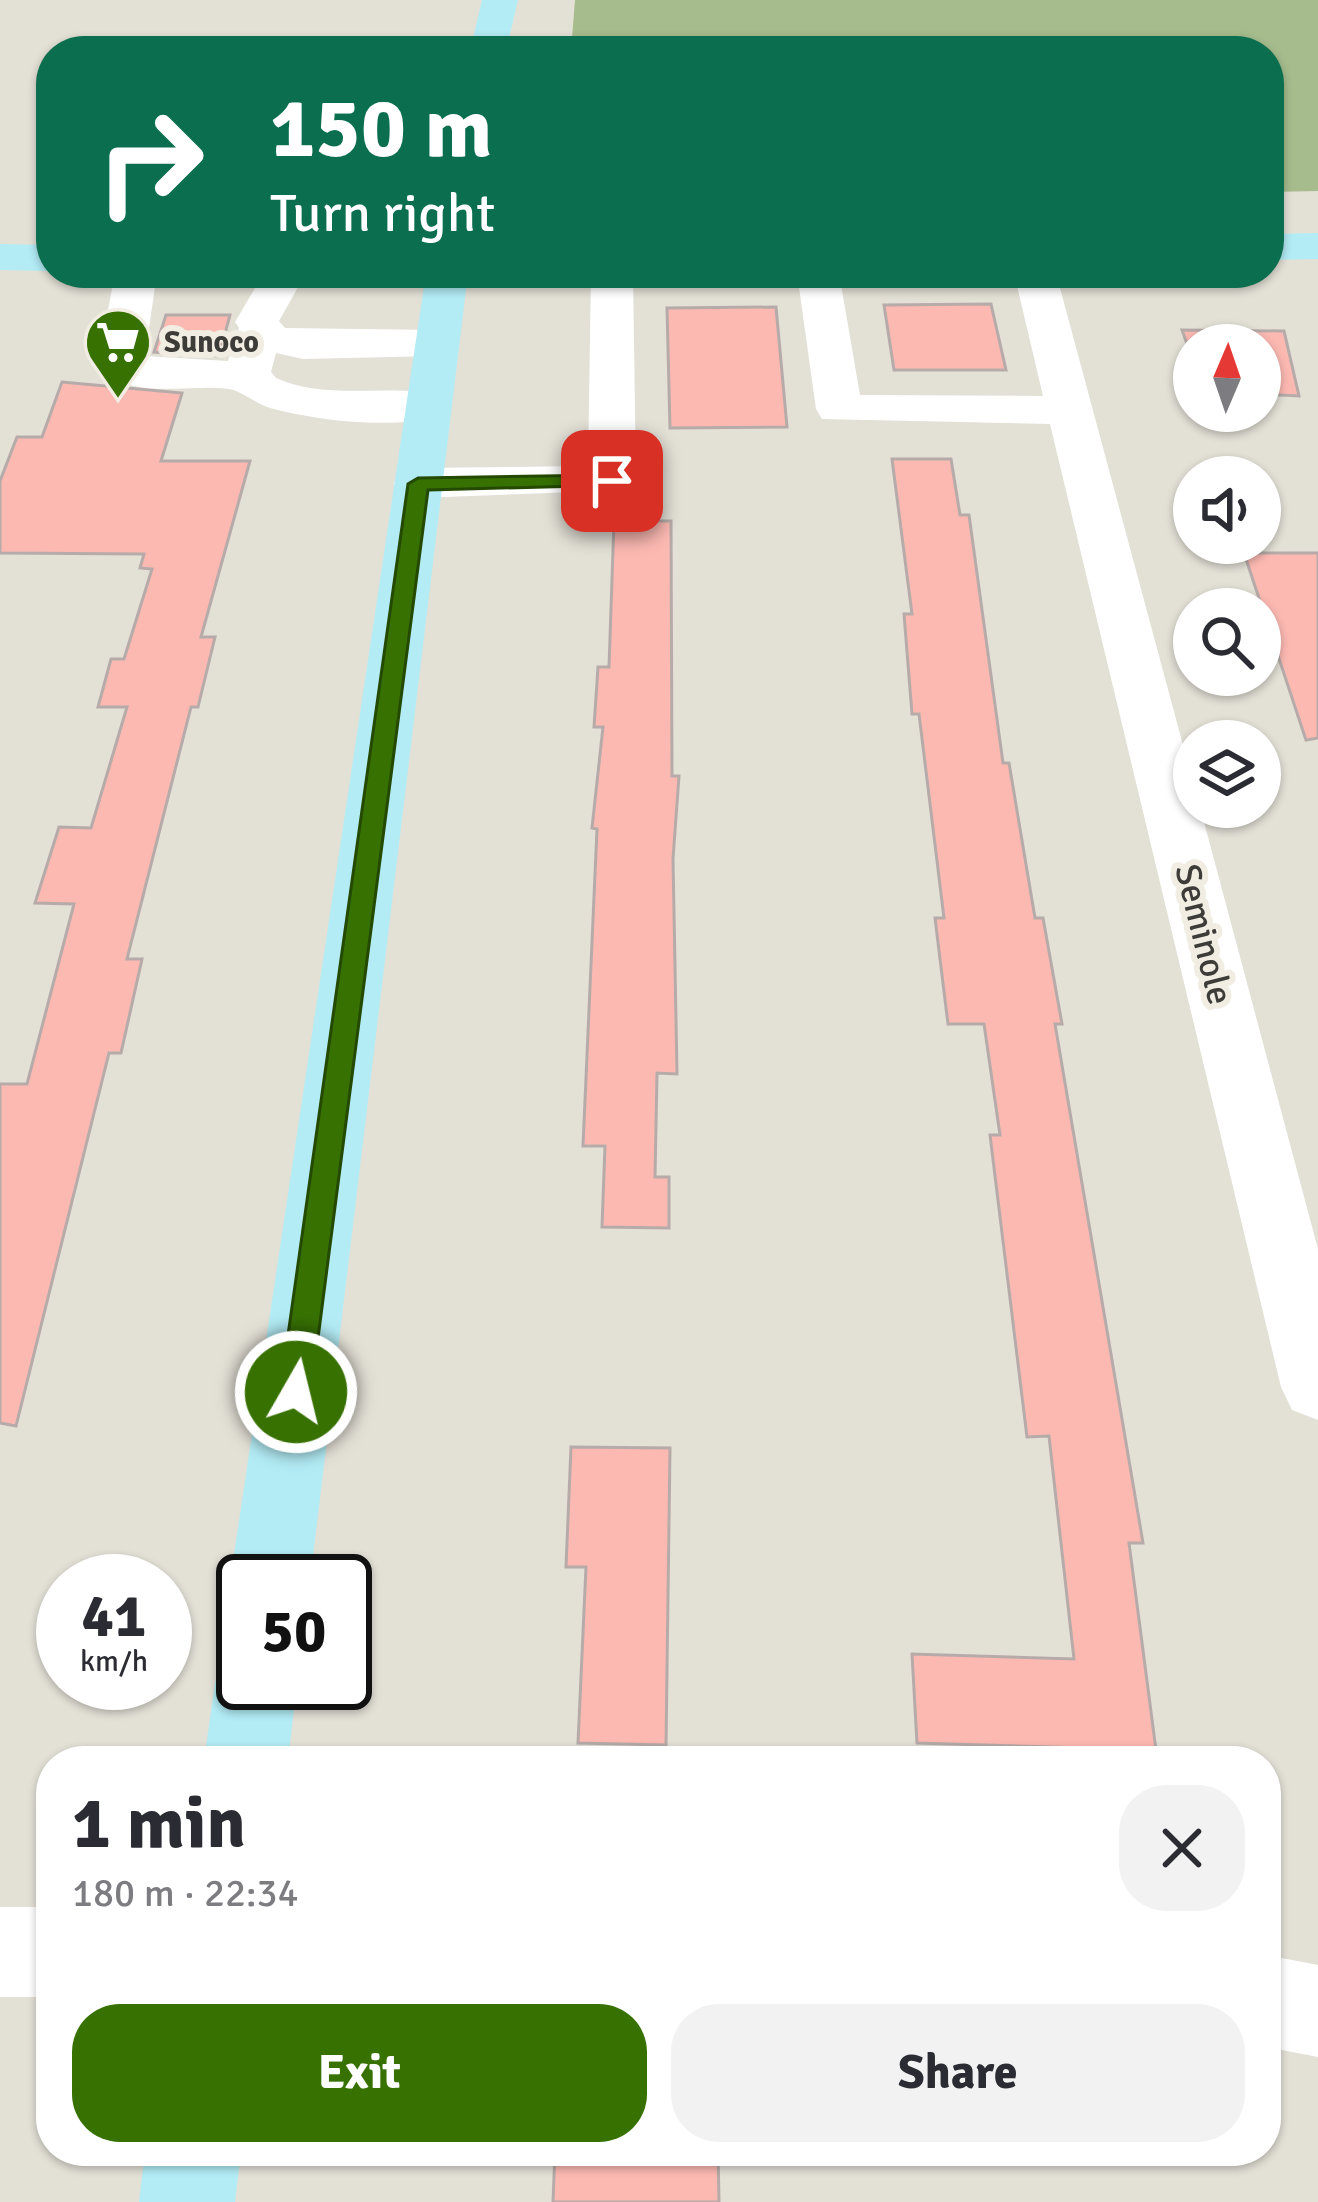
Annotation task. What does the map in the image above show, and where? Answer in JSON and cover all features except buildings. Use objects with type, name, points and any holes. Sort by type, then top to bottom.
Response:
[{"type":"main road","points":[[492,36],[500,0]]},
{"type":"main road","points":[[1284,247],[1318,246]]},
{"type":"main road","points":[[0,257],[36,258]]},
{"type":"main road","points":[[274,1554],[445,288]]},
{"type":"main road","points":[[248,1746],[253,1710]]},
{"type":"main road","points":[[187,2202],[192,2166]]},
{"type":"street","points":[[134,288],[121,363],[151,376],[282,343],[437,343]]},
{"type":"street","points":[[276,288],[260,313],[253,353],[255,388],[290,399],[428,406]]},
{"type":"street","points":[[418,484],[612,481],[612,288]]},
{"type":"street","points":[[820,288],[839,409],[1070,410]]},
{"type":"street","name":"Seminole","points":[[1039,288],[1318,1387]]},
{"type":"street","points":[[0,1952],[36,1952]]},
{"type":"street","points":[[1281,2004],[1318,2012]]},
{"type":"green space","points":[[575,0],[1318,0],[1318,191],[1284,192],[1284,36],[572,36]]},
{"type":"place","name":"Sunoco","points":[[118,401]]},
{"type":"route","points":[[296,1392],[418,484],[612,481]]}]
